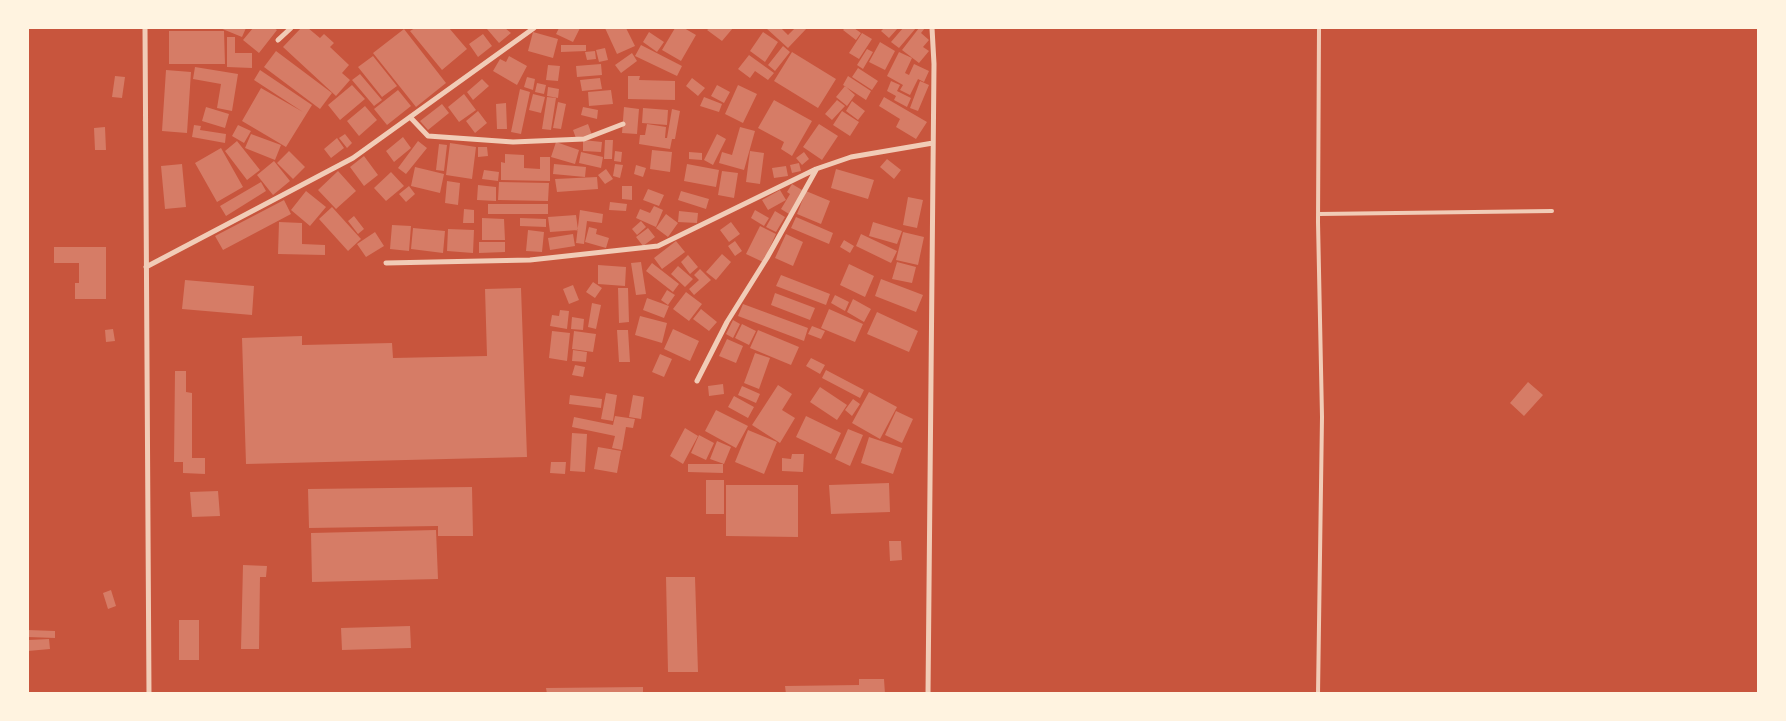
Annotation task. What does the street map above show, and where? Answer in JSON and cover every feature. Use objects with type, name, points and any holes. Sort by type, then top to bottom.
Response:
[{"type":"street","points":[[145,28],[149,694]]},
{"type":"street","points":[[278,40],[291,28]]},
{"type":"street","points":[[146,266],[353,158],[534,28]]},
{"type":"street","points":[[928,694],[933,143],[932,28]]},
{"type":"street","points":[[410,117],[428,136],[513,142],[584,139],[623,124]]},
{"type":"street","points":[[386,262],[530,260],[658,246],[816,169],[851,157],[933,143]]},
{"type":"street","points":[[697,381],[727,322],[767,258],[816,169]]},
{"type":"lane","points":[[1318,694],[1322,416],[1319,28]]},
{"type":"lane","points":[[1319,214],[1552,211]]},
{"type":"building","points":[[220,28],[246,28],[242,37]]},
{"type":"building","points":[[253,28],[274,28],[277,30],[259,53],[243,40]]},
{"type":"building","points":[[301,28],[308,28],[320,38],[324,34],[334,43],[330,47],[349,65],[342,73],[350,80],[336,96],[283,47]]},
{"type":"building","points":[[415,28],[449,28],[467,49],[442,70],[410,31]]},
{"type":"building","points":[[505,28],[511,33],[499,43],[487,29]]},
{"type":"building","points":[[559,28],[580,28],[573,42],[556,34]]},
{"type":"building","points":[[605,28],[626,28],[635,46],[617,54]]},
{"type":"building","points":[[675,28],[684,28],[696,35],[681,61],[662,50]]},
{"type":"building","points":[[710,28],[733,28],[722,41],[707,30]]},
{"type":"building","points":[[766,28],[781,28],[788,35],[795,28],[807,28],[788,48]]},
{"type":"building","points":[[845,28],[854,28],[861,33],[856,40],[843,30]]},
{"type":"building","points":[[884,28],[898,28],[889,38],[881,31]]},
{"type":"building","points":[[903,28],[916,28],[899,48],[891,42]]},
{"type":"building","points":[[919,28],[925,28],[921,33],[929,40],[923,47],[929,51],[919,63],[902,50]]},
{"type":"building","points":[[404,29],[446,83],[416,107],[373,53]]},
{"type":"building","points":[[169,31],[224,31],[225,64],[169,64]]},
{"type":"building","points":[[533,32],[558,39],[553,58],[528,51]]},
{"type":"building","points":[[649,32],[664,42],[657,52],[643,42]]},
{"type":"building","points":[[763,32],[778,42],[765,62],[750,51]]},
{"type":"building","points":[[862,33],[872,39],[859,59],[849,53]]},
{"type":"building","points":[[483,34],[492,46],[478,57],[469,44]]},
{"type":"building","points":[[227,37],[235,37],[235,53],[252,53],[252,68],[227,67]]},
{"type":"building","points":[[880,42],[895,51],[885,70],[869,62]]},
{"type":"building","points":[[561,45],[586,45],[586,51],[561,52]]},
{"type":"building","points":[[641,45],[682,66],[677,76],[635,56]]},
{"type":"building","points":[[783,46],[790,52],[775,71],[768,65]]},
{"type":"building","points":[[605,48],[608,60],[599,62],[596,50]]},
{"type":"building","points":[[867,49],[873,52],[863,69],[857,65]]},
{"type":"building","points":[[276,51],[332,93],[320,109],[264,67]]},
{"type":"building","points":[[595,51],[596,59],[587,60],[585,52]]},
{"type":"building","points":[[792,52],[836,79],[818,108],[774,81]]},
{"type":"building","points":[[899,52],[912,58],[905,73],[909,75],[914,64],[929,71],[924,82],[918,79],[910,95],[900,90],[903,85],[887,76]]},
{"type":"building","points":[[632,53],[637,61],[621,73],[615,65]]},
{"type":"building","points":[[749,55],[774,73],[768,80],[755,71],[750,78],[738,69]]},
{"type":"building","points":[[373,56],[397,86],[382,97],[358,67]]},
{"type":"building","points":[[509,56],[527,66],[517,85],[493,71],[500,59],[506,62]]},
{"type":"building","points":[[601,64],[602,75],[577,77],[576,66]]},
{"type":"building","points":[[548,65],[560,66],[558,81],[546,80]]},
{"type":"building","points":[[195,67],[238,74],[232,111],[217,108],[221,84],[193,79]]},
{"type":"building","points":[[858,68],[878,81],[872,90],[852,77]]},
{"type":"building","points":[[166,70],[191,72],[187,133],[162,131]]},
{"type":"building","points":[[260,70],[312,105],[286,147],[242,121],[261,88],[303,112],[254,80]]},
{"type":"building","points":[[360,74],[382,100],[374,106],[352,80]]},
{"type":"building","points":[[115,76],[125,77],[122,98],[112,97]]},
{"type":"building","points":[[628,76],[640,76],[639,80],[675,81],[675,100],[628,99]]},
{"type":"building","points":[[848,76],[871,91],[866,100],[843,85]]},
{"type":"building","points":[[527,77],[535,79],[533,90],[524,87]]},
{"type":"building","points":[[600,78],[602,89],[582,91],[580,80]]},
{"type":"building","points":[[692,78],[705,88],[698,96],[686,86]]},
{"type":"building","points":[[482,79],[489,86],[473,100],[467,92]]},
{"type":"building","points":[[891,81],[900,85],[897,91],[911,98],[907,107],[894,100],[896,96],[887,91]]},
{"type":"building","points":[[920,81],[929,85],[918,111],[910,108]]},
{"type":"building","points":[[537,83],[546,85],[544,94],[535,92]]},
{"type":"building","points":[[352,85],[365,99],[340,120],[328,105]]},
{"type":"building","points":[[717,85],[730,92],[724,103],[711,96]]},
{"type":"building","points":[[738,85],[757,94],[743,123],[725,114]]},
{"type":"building","points":[[845,86],[855,95],[847,106],[836,97]]},
{"type":"building","points":[[548,87],[559,89],[558,98],[547,96]]},
{"type":"building","points":[[520,89],[530,92],[521,134],[511,132]]},
{"type":"building","points":[[398,90],[411,106],[387,125],[374,109]]},
{"type":"building","points":[[611,90],[613,104],[589,106],[588,92]]},
{"type":"building","points":[[464,94],[476,110],[459,122],[448,107]]},
{"type":"building","points":[[533,94],[545,97],[541,113],[529,110]]},
{"type":"building","points":[[547,97],[556,98],[551,130],[542,129]]},
{"type":"building","points":[[704,97],[722,104],[719,112],[700,106]]},
{"type":"building","points":[[884,97],[927,122],[916,139],[896,127],[900,119],[879,106]]},
{"type":"building","points":[[774,100],[812,121],[792,156],[781,149],[784,142],[758,128]]},
{"type":"building","points":[[837,100],[845,106],[832,120],[825,114]]},
{"type":"building","points":[[852,101],[865,111],[858,120],[846,111]]},
{"type":"building","points":[[558,102],[566,104],[561,129],[553,128]]},
{"type":"building","points":[[506,103],[507,129],[497,129],[496,104]]},
{"type":"building","points":[[442,104],[449,113],[428,130],[420,121]]},
{"type":"building","points":[[365,106],[377,120],[359,136],[347,121]]},
{"type":"building","points":[[206,107],[229,114],[225,128],[202,121]]},
{"type":"building","points":[[583,107],[598,110],[597,119],[581,115]]},
{"type":"building","points":[[624,107],[639,109],[637,134],[622,133]]},
{"type":"building","points":[[643,108],[668,110],[667,125],[642,123]]},
{"type":"building","points":[[672,109],[680,111],[675,139],[672,139],[670,149],[639,144],[640,135],[645,135],[647,124],[666,127],[665,138],[667,138]]},
{"type":"building","points":[[478,111],[487,123],[475,133],[466,121]]},
{"type":"building","points":[[842,111],[859,122],[850,136],[833,125]]},
{"type":"building","points":[[588,124],[592,135],[577,141],[573,130]]},
{"type":"building","points":[[819,124],[838,136],[822,160],[803,147]]},
{"type":"building","points":[[194,125],[201,126],[200,130],[226,134],[225,143],[192,137]]},
{"type":"building","points":[[238,125],[251,131],[244,143],[232,136]]},
{"type":"building","points":[[105,127],[106,150],[95,150],[94,128]]},
{"type":"building","points":[[740,127],[755,131],[744,170],[719,163],[722,152],[732,155]]},
{"type":"building","points":[[251,134],[281,145],[275,160],[245,148]]},
{"type":"building","points":[[345,134],[352,143],[347,148],[339,138]]},
{"type":"building","points":[[717,134],[726,139],[713,165],[704,160]]},
{"type":"building","points":[[403,137],[411,148],[394,162],[386,151]]},
{"type":"building","points":[[337,138],[344,148],[331,158],[324,149]]},
{"type":"building","points":[[583,140],[602,142],[601,152],[583,151]]},
{"type":"building","points":[[605,140],[613,140],[612,159],[604,159]]},
{"type":"building","points":[[237,141],[260,170],[247,180],[225,151]]},
{"type":"building","points":[[418,141],[427,148],[406,174],[398,168]]},
{"type":"building","points":[[556,142],[579,150],[575,164],[551,157]]},
{"type":"building","points":[[450,143],[476,147],[472,179],[446,175]]},
{"type":"building","points":[[439,144],[447,145],[444,171],[436,170]]},
{"type":"building","points":[[478,147],[487,147],[488,156],[478,157]]},
{"type":"building","points":[[221,148],[243,187],[217,202],[195,163]]},
{"type":"building","points":[[652,150],[672,152],[670,172],[650,169]]},
{"type":"building","points":[[289,151],[305,167],[293,179],[277,163]]},
{"type":"building","points":[[615,151],[622,152],[621,162],[614,161]]},
{"type":"building","points":[[750,151],[764,153],[760,184],[746,182]]},
{"type":"building","points":[[581,152],[603,157],[601,168],[579,163]]},
{"type":"building","points":[[689,152],[702,153],[702,160],[689,159]]},
{"type":"building","points":[[804,152],[809,159],[802,165],[796,158]]},
{"type":"building","points":[[505,154],[524,155],[524,168],[540,169],[540,157],[550,157],[550,181],[501,180],[501,162],[505,163]]},
{"type":"building","points":[[364,156],[378,175],[364,186],[350,167]]},
{"type":"building","points":[[887,159],[901,170],[894,179],[880,167]]},
{"type":"building","points":[[274,161],[290,181],[273,195],[257,175]]},
{"type":"building","points":[[799,163],[801,171],[792,173],[790,165]]},
{"type":"building","points":[[182,164],[186,207],[165,209],[161,166]]},
{"type":"building","points":[[554,164],[586,167],[585,177],[553,174]]},
{"type":"building","points":[[615,164],[623,165],[620,178],[613,176]]},
{"type":"building","points":[[687,164],[719,170],[716,187],[684,181]]},
{"type":"building","points":[[636,165],[646,168],[643,177],[634,174]]},
{"type":"building","points":[[786,166],[788,176],[774,178],[772,168]]},
{"type":"building","points":[[415,167],[444,174],[440,193],[411,186]]},
{"type":"building","points":[[606,169],[613,179],[605,184],[598,175]]},
{"type":"building","points":[[836,169],[874,180],[868,199],[831,188]]},
{"type":"building","points":[[484,170],[499,172],[498,181],[482,179]]},
{"type":"building","points":[[338,171],[356,191],[336,209],[318,190]]},
{"type":"building","points":[[722,171],[738,173],[734,198],[718,195]]},
{"type":"building","points":[[391,172],[404,186],[386,201],[374,188]]},
{"type":"building","points":[[597,177],[598,189],[557,192],[555,179]]},
{"type":"building","points":[[447,181],[460,183],[458,205],[445,203]]},
{"type":"building","points":[[261,182],[266,191],[226,216],[220,206]]},
{"type":"building","points":[[499,182],[549,183],[548,201],[498,200]]},
{"type":"building","points":[[792,184],[802,190],[789,214],[781,209],[790,194],[787,192]]},
{"type":"building","points":[[478,185],[496,187],[496,201],[477,200]]},
{"type":"building","points":[[409,186],[415,194],[406,202],[399,194]]},
{"type":"building","points":[[622,186],[632,186],[632,200],[622,199]]},
{"type":"building","points":[[648,189],[664,195],[659,206],[643,200]]},
{"type":"building","points":[[780,190],[786,200],[768,210],[762,200]]},
{"type":"building","points":[[306,191],[326,207],[310,226],[291,210]]},
{"type":"building","points":[[681,191],[709,199],[706,209],[678,200]]},
{"type":"building","points":[[806,191],[830,201],[821,224],[797,214]]},
{"type":"building","points":[[908,197],[923,200],[917,228],[903,225]]},
{"type":"building","points":[[284,200],[291,214],[223,250],[215,236]]},
{"type":"building","points":[[610,202],[627,204],[626,211],[609,210]]},
{"type":"building","points":[[488,204],[548,204],[548,214],[488,214]]},
{"type":"building","points":[[654,206],[663,210],[656,227],[636,218],[640,209],[650,213]]},
{"type":"building","points":[[332,207],[361,239],[348,251],[319,219]]},
{"type":"building","points":[[464,209],[474,210],[474,223],[463,223]]},
{"type":"building","points":[[580,210],[603,214],[602,223],[587,221],[584,244],[576,243]]},
{"type":"building","points":[[755,210],[769,218],[764,226],[751,218]]},
{"type":"building","points":[[679,211],[698,213],[697,223],[678,222]]},
{"type":"building","points":[[775,211],[785,217],[776,232],[766,227]]},
{"type":"building","points":[[666,214],[678,223],[668,237],[656,228]]},
{"type":"building","points":[[576,215],[578,230],[550,232],[548,217]]},
{"type":"building","points":[[354,216],[364,229],[358,234],[348,221]]},
{"type":"building","points":[[796,217],[833,233],[829,244],[791,228]]},
{"type":"building","points":[[482,218],[504,219],[505,240],[482,240]]},
{"type":"building","points":[[520,218],[546,219],[546,227],[520,226]]},
{"type":"building","points":[[641,221],[646,227],[637,235],[632,229]]},
{"type":"building","points":[[279,222],[302,223],[302,244],[325,245],[325,255],[278,254]]},
{"type":"building","points":[[731,222],[740,234],[729,242],[720,230]]},
{"type":"building","points":[[873,222],[902,231],[897,244],[869,236]]},
{"type":"building","points":[[392,225],[411,226],[409,251],[390,249]]},
{"type":"building","points":[[760,226],[776,234],[763,262],[746,254]]},
{"type":"building","points":[[589,227],[597,229],[596,234],[609,238],[606,248],[585,242]]},
{"type":"building","points":[[413,228],[445,231],[443,253],[411,249]]},
{"type":"building","points":[[648,228],[655,237],[643,246],[636,237]]},
{"type":"building","points":[[448,229],[474,230],[473,253],[447,251]]},
{"type":"building","points":[[528,230],[544,232],[542,252],[526,251]]},
{"type":"building","points":[[375,232],[384,246],[366,257],[357,244]]},
{"type":"building","points":[[903,232],[924,237],[918,265],[896,260]]},
{"type":"building","points":[[573,234],[575,246],[550,250],[548,238]]},
{"type":"building","points":[[786,234],[803,242],[793,266],[775,258]]},
{"type":"building","points":[[861,234],[897,251],[891,263],[856,246]]},
{"type":"building","points":[[844,240],[854,246],[850,253],[840,247]]},
{"type":"building","points":[[676,241],[685,252],[662,269],[654,258]]},
{"type":"building","points":[[735,241],[742,251],[735,256],[728,246]]},
{"type":"building","points":[[479,242],[505,242],[505,252],[479,253]]},
{"type":"building","points":[[54,247],[106,247],[106,299],[75,299],[75,283],[79,283],[79,263],[54,263]]},
{"type":"building","points":[[722,254],[731,262],[716,280],[706,272]]},
{"type":"building","points":[[688,255],[698,267],[690,274],[681,262]]},
{"type":"building","points":[[641,262],[646,294],[636,295],[631,263]]},
{"type":"building","points":[[897,262],[916,267],[912,283],[892,279]]},
{"type":"building","points":[[652,263],[679,284],[673,292],[646,271]]},
{"type":"building","points":[[849,264],[874,276],[865,297],[840,285]]},
{"type":"building","points":[[598,265],[626,267],[625,286],[598,284]]},
{"type":"building","points":[[678,266],[693,279],[685,287],[671,274]]},
{"type":"building","points":[[700,269],[711,280],[694,295],[689,289],[699,280],[694,275]]},
{"type":"building","points":[[781,275],[830,294],[826,305],[776,286]]},
{"type":"building","points":[[881,279],[923,295],[916,312],[875,296]]},
{"type":"building","points":[[185,280],[254,286],[252,315],[182,309]]},
{"type":"building","points":[[593,282],[602,288],[595,298],[586,292]]},
{"type":"building","points":[[573,285],[579,300],[569,304],[563,289]]},
{"type":"building","points":[[521,288],[527,457],[246,464],[242,338],[302,336],[302,345],[392,343],[393,358],[487,356],[485,289]]},
{"type":"building","points":[[618,288],[628,288],[629,322],[619,323]]},
{"type":"building","points":[[667,290],[675,295],[668,305],[661,300]]},
{"type":"building","points":[[686,292],[702,304],[689,321],[673,309]]},
{"type":"building","points":[[775,293],[815,308],[810,320],[771,305]]},
{"type":"building","points":[[835,295],[849,302],[845,311],[831,303]]},
{"type":"building","points":[[647,298],[669,306],[664,318],[643,310]]},
{"type":"building","points":[[853,299],[871,309],[864,322],[847,312]]},
{"type":"building","points":[[592,303],[601,305],[596,329],[588,327]]},
{"type":"building","points":[[743,304],[808,328],[804,341],[738,316]]},
{"type":"building","points":[[701,309],[717,322],[709,331],[693,319]]},
{"type":"building","points":[[829,309],[863,324],[855,342],[821,328]]},
{"type":"building","points":[[560,310],[569,311],[567,329],[550,326],[552,315],[559,316]]},
{"type":"building","points":[[877,312],[918,331],[909,352],[867,334]]},
{"type":"building","points":[[640,316],[667,323],[662,343],[635,335]]},
{"type":"building","points":[[572,317],[584,319],[583,330],[571,329]]},
{"type":"building","points":[[733,320],[740,324],[733,338],[726,334]]},
{"type":"building","points":[[742,324],[756,331],[749,345],[735,338]]},
{"type":"building","points":[[812,326],[825,331],[821,339],[808,334]]},
{"type":"building","points":[[113,329],[115,341],[106,342],[105,330]]},
{"type":"building","points":[[673,329],[699,341],[690,361],[664,349]]},
{"type":"building","points":[[617,330],[628,330],[630,362],[619,362]]},
{"type":"building","points":[[758,330],[799,347],[791,365],[750,348]]},
{"type":"building","points":[[552,331],[570,333],[567,361],[549,358]]},
{"type":"building","points":[[574,331],[596,334],[593,352],[572,349]]},
{"type":"building","points":[[727,339],[743,346],[736,363],[719,356]]},
{"type":"building","points":[[573,350],[587,352],[586,362],[572,361]]},
{"type":"building","points":[[755,353],[770,358],[759,389],[744,383]]},
{"type":"building","points":[[660,354],[672,359],[664,377],[652,372]]},
{"type":"building","points":[[811,358],[825,365],[820,374],[806,366]]},
{"type":"building","points":[[575,365],[585,367],[583,377],[572,375]]},
{"type":"building","points":[[826,370],[864,390],[860,398],[822,378]]},
{"type":"building","points":[[175,371],[186,371],[186,392],[192,393],[192,458],[205,458],[205,474],[183,473],[183,462],[174,462]]},
{"type":"building","points":[[1528,382],[1543,395],[1524,416],[1510,403]]},
{"type":"building","points":[[723,384],[724,394],[709,396],[708,386]]},
{"type":"building","points":[[778,385],[792,394],[782,410],[795,418],[780,443],[752,425]]},
{"type":"building","points":[[742,386],[760,394],[756,403],[738,395]]},
{"type":"building","points":[[820,387],[847,405],[837,420],[810,402]]},
{"type":"building","points":[[869,392],[897,407],[880,439],[852,423]]},
{"type":"building","points":[[606,393],[617,395],[613,421],[601,419]]},
{"type":"building","points":[[570,395],[602,399],[601,408],[569,404]]},
{"type":"building","points":[[633,395],[644,397],[641,419],[629,417]]},
{"type":"building","points":[[734,396],[754,407],[748,418],[728,407]]},
{"type":"building","points":[[853,399],[860,404],[852,416],[845,410]]},
{"type":"building","points":[[716,410],[748,426],[736,448],[705,431]]},
{"type":"building","points":[[896,411],[913,419],[902,443],[885,435]]},
{"type":"building","points":[[615,416],[635,419],[633,428],[626,427],[622,450],[612,448],[615,436],[572,427],[574,417],[613,425]]},
{"type":"building","points":[[806,416],[841,433],[831,454],[796,437]]},
{"type":"building","points":[[685,428],[698,436],[683,464],[670,456]]},
{"type":"building","points":[[848,429],[863,435],[850,466],[835,459]]},
{"type":"building","points":[[748,430],[777,442],[764,474],[735,462]]},
{"type":"building","points":[[572,433],[587,434],[585,472],[570,471]]},
{"type":"building","points":[[699,435],[714,443],[706,460],[691,453]]},
{"type":"building","points":[[869,437],[902,448],[893,474],[861,463]]},
{"type":"building","points":[[717,441],[731,447],[724,464],[710,459]]},
{"type":"building","points":[[598,447],[621,451],[617,473],[594,469]]},
{"type":"building","points":[[792,454],[804,454],[803,472],[782,471],[782,458],[791,459]]},
{"type":"building","points":[[551,462],[566,462],[565,474],[550,473]]},
{"type":"building","points":[[688,464],[723,464],[723,473],[688,472]]},
{"type":"building","points":[[706,480],[724,480],[724,514],[706,514]]},
{"type":"building","points":[[889,483],[890,512],[831,514],[829,485]]},
{"type":"building","points":[[726,485],[798,485],[798,537],[726,536]]},
{"type":"building","points":[[472,487],[473,536],[438,536],[438,526],[309,528],[308,489]]},
{"type":"building","points":[[218,491],[220,516],[192,517],[190,492]]},
{"type":"building","points":[[436,530],[438,579],[312,582],[311,533]]},
{"type":"building","points":[[889,541],[901,541],[902,560],[890,561]]},
{"type":"building","points":[[243,565],[267,566],[266,577],[260,577],[259,649],[241,649]]},
{"type":"building","points":[[666,577],[695,577],[698,672],[668,672]]},
{"type":"building","points":[[111,590],[116,606],[108,609],[103,593]]},
{"type":"building","points":[[179,620],[199,620],[199,660],[179,660]]},
{"type":"building","points":[[410,626],[411,648],[342,650],[341,628]]},
{"type":"building","points":[[28,630],[55,631],[55,638],[28,637]]},
{"type":"building","points":[[49,639],[50,649],[28,651],[28,640]]},
{"type":"building","points":[[859,679],[884,679],[885,694],[786,694],[785,686],[859,685]]},
{"type":"building","points":[[643,687],[643,694],[547,694],[546,688]]}]
